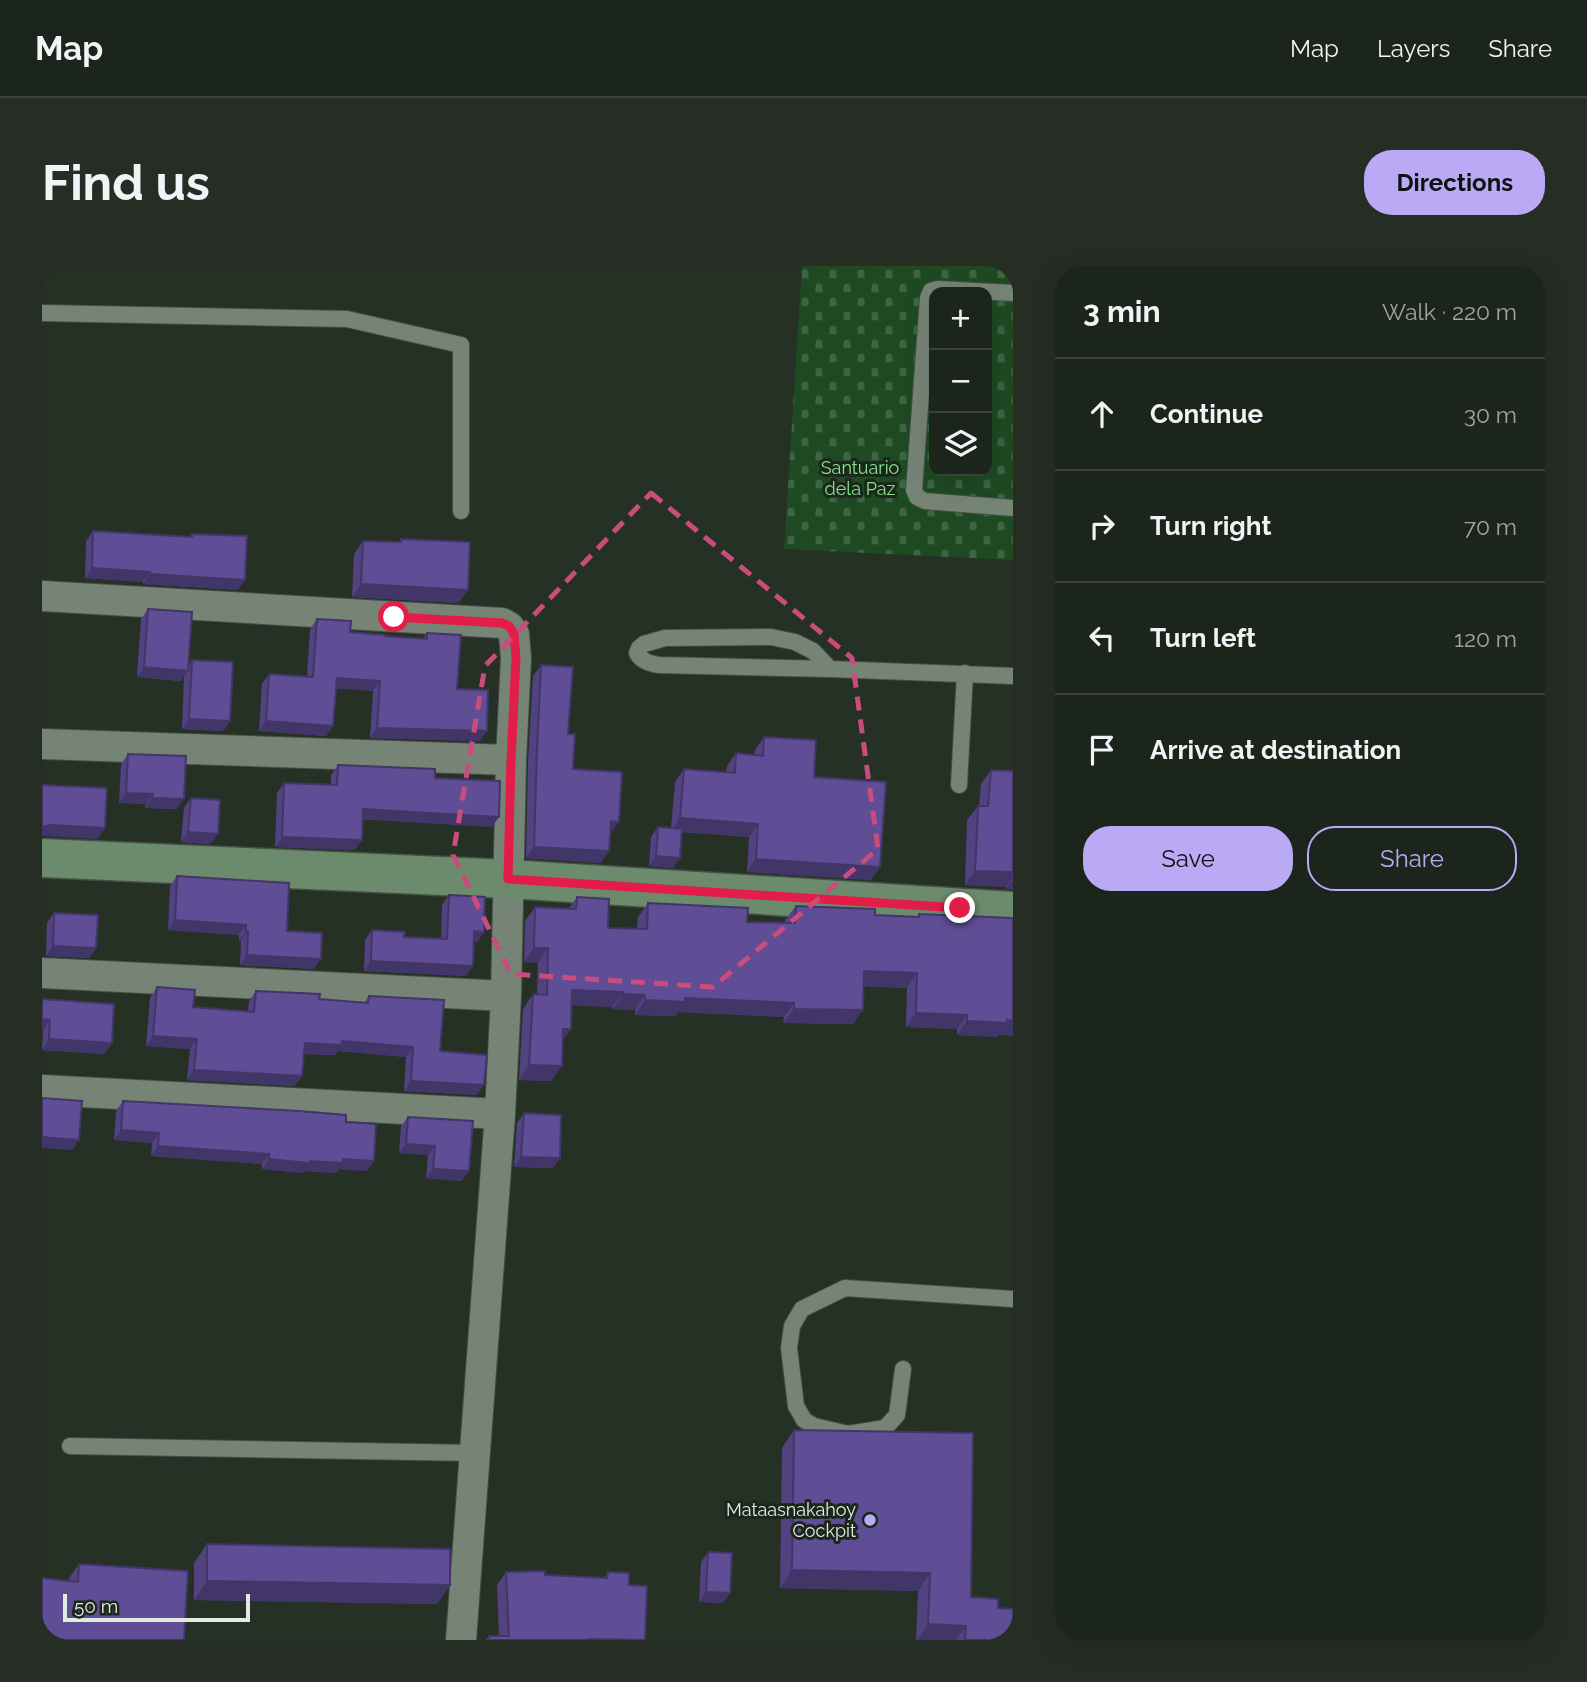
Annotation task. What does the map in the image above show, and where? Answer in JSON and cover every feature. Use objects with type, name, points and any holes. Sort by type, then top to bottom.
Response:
[{"type":"street","points":[[42,596],[502,623],[509,626],[514,634],[516,658],[500,1114],[461,1640]]},
{"type":"street","points":[[42,744],[511,760]]},
{"type":"street","points":[[42,858],[508,879],[1013,911]]},
{"type":"street","points":[[42,973],[506,996]]},
{"type":"street","points":[[42,1090],[500,1114]]},
{"type":"lane","points":[[1013,293],[938,289],[931,292],[928,298],[914,489],[917,497],[925,500],[1013,508]]},
{"type":"lane","points":[[42,313],[347,319],[461,345],[461,511]]},
{"type":"lane","points":[[830,668],[813,651],[795,642],[771,637],[665,638],[643,644],[637,653],[651,664],[1013,676]]},
{"type":"lane","points":[[704,638],[705,666]]},
{"type":"lane","points":[[960,785],[965,673]]},
{"type":"lane","points":[[903,1369],[897,1415],[886,1428],[848,1434],[814,1426],[804,1420],[796,1406],[789,1348],[792,1325],[802,1309],[845,1288],[1013,1299]]},
{"type":"lane","points":[[70,1446],[475,1453]]},
{"type":"highlighted area","points":[[651,493],[852,658],[878,849],[713,987],[511,974],[453,855],[485,666]]},
{"type":"green space","name":"Santuario dela Paz","points":[[802,266],[1013,266],[1013,560],[784,549]]},
{"type":"building","points":[[93,531],[192,537],[192,534],[247,536],[245,580],[92,568]]},
{"type":"building","points":[[401,539],[470,542],[468,590],[361,584],[363,541],[401,542]]},
{"type":"building","points":[[148,609],[192,612],[188,671],[144,667]]},
{"type":"building","points":[[317,619],[351,621],[350,632],[385,636],[427,639],[427,633],[461,635],[457,689],[488,690],[487,731],[377,728],[380,681],[337,678],[333,726],[266,721],[269,674],[313,677]]},
{"type":"building","points":[[192,660],[233,662],[230,721],[189,719]]},
{"type":"building","points":[[541,665],[573,667],[568,734],[575,734],[573,769],[622,772],[619,822],[611,821],[609,851],[534,847]]},
{"type":"building","points":[[764,737],[816,740],[814,777],[886,782],[880,867],[756,859],[758,824],[680,818],[684,769],[735,773],[736,753],[763,756]]},
{"type":"building","points":[[128,754],[186,756],[184,799],[152,798],[153,794],[126,793]]},
{"type":"building","points":[[338,765],[435,769],[435,778],[500,781],[499,817],[363,809],[362,840],[282,837],[284,783],[337,785]]},
{"type":"building","points":[[991,770],[1013,771],[1013,872],[975,871],[978,806],[988,806]]},
{"type":"building","points":[[42,785],[107,788],[105,828],[50,825],[42,827]]},
{"type":"building","points":[[191,798],[220,800],[218,834],[188,832]]},
{"type":"building","points":[[658,827],[682,829],[680,858],[656,856]]},
{"type":"building","points":[[177,876],[289,883],[287,931],[322,933],[321,959],[247,955],[246,925],[175,920]]},
{"type":"building","points":[[449,895],[485,897],[484,932],[474,931],[473,966],[371,961],[372,930],[405,932],[404,937],[447,939]]},
{"type":"building","points":[[577,897],[609,899],[608,928],[647,929],[648,903],[748,908],[747,922],[795,923],[796,906],[875,909],[875,915],[1013,918],[1013,1021],[967,1021],[967,1015],[916,1013],[917,973],[864,971],[863,1010],[794,1009],[794,1003],[685,998],[685,1002],[645,1000],[645,995],[572,990],[571,1029],[563,1029],[562,1066],[529,1065],[533,994],[547,995],[548,948],[534,948],[535,907],[576,909]]},
{"type":"building","points":[[54,913],[98,915],[96,948],[53,946]]},
{"type":"building","points":[[157,987],[195,990],[193,1007],[254,1012],[256,991],[320,994],[319,999],[368,1003],[369,996],[444,1000],[440,1051],[487,1055],[484,1085],[411,1081],[413,1047],[342,1041],[342,1045],[305,1043],[302,1076],[194,1070],[197,1039],[153,1036]]},
{"type":"building","points":[[42,999],[114,1004],[112,1043],[49,1039],[50,1020],[42,1019]]},
{"type":"building","points":[[42,1098],[82,1101],[79,1140],[42,1137]]},
{"type":"building","points":[[123,1101],[346,1115],[346,1122],[376,1124],[374,1161],[343,1159],[343,1163],[309,1163],[269,1159],[269,1154],[158,1146],[159,1133],[121,1130]]},
{"type":"building","points":[[524,1113],[561,1115],[560,1158],[521,1157]]},
{"type":"building","points":[[408,1117],[473,1121],[469,1171],[433,1169],[435,1146],[406,1144]]},
{"type":"building","name":"Mataasnakahoy Cockpit","points":[[794,1430],[973,1433],[971,1597],[998,1599],[998,1608],[1013,1609],[1013,1640],[965,1640],[966,1626],[928,1624],[930,1573],[792,1570]]},
{"type":"building","points":[[207,1544],[450,1549],[450,1585],[207,1581]]},
{"type":"building","points":[[708,1552],[732,1553],[730,1593],[706,1592]]},
{"type":"building","points":[[79,1564],[188,1571],[184,1640],[42,1640],[42,1578],[78,1582]]},
{"type":"building","points":[[545,1571],[545,1575],[607,1578],[608,1572],[629,1573],[629,1585],[647,1586],[645,1640],[489,1640],[489,1636],[509,1636],[506,1572]]},
{"type":"place","name":"Mataasnakahoy Cockpit","points":[[870,1520]]},
{"type":"route","points":[[394,617],[502,623],[509,626],[514,634],[516,658],[508,879],[960,908]]}]
